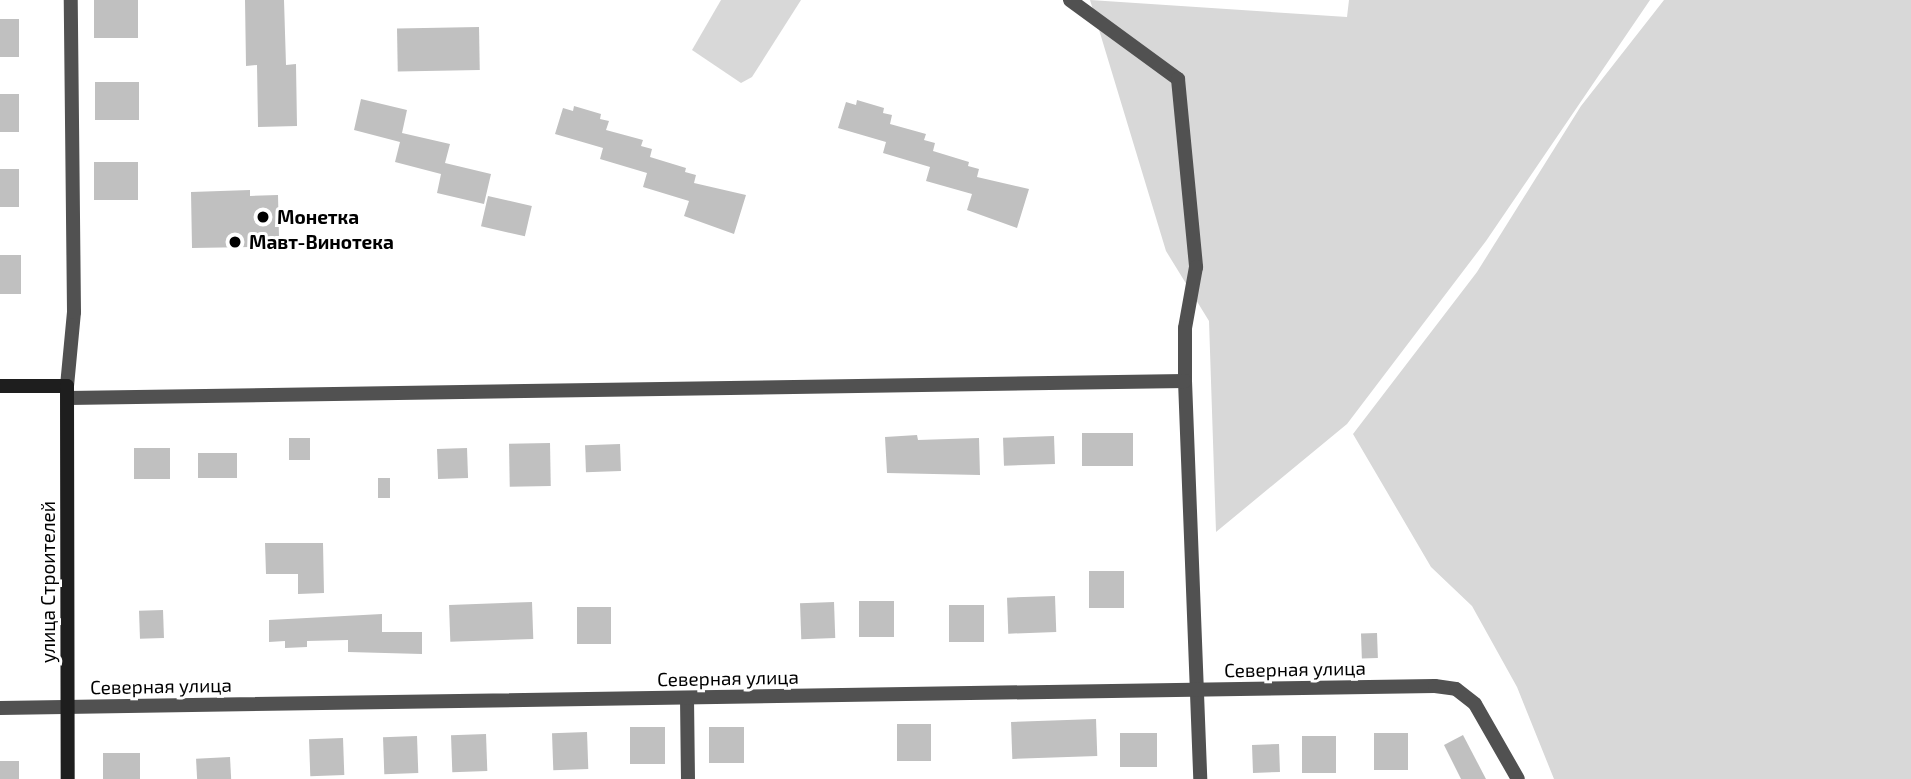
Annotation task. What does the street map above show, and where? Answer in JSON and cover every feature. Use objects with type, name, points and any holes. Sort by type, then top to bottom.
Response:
[{"type":"street","points":[[67,392],[74,312],[71,0]]},
{"type":"street","points":[[1070,0],[1178,79],[1196,267],[1185,328],[1185,381],[1198,689],[1199,779]]},
{"type":"street","points":[[0,386],[67,392],[1185,381]]},
{"type":"street","name":"улица Строителей","points":[[67,392],[68,779]]},
{"type":"street","name":"Северная улица","points":[[0,708],[1198,689],[1456,689],[1475,704],[1496,734],[1518,779]]},
{"type":"street","points":[[687,698],[688,779]]},
{"type":"shaded area","points":[[721,0],[801,0],[752,77],[741,83],[692,50]]},
{"type":"shaded area","points":[[1090,0],[1347,17],[1349,0],[1650,0],[1486,241],[1347,424],[1216,532],[1209,321],[1166,251]]},
{"type":"shaded area","points":[[1664,0],[1911,0],[1911,779],[1554,779],[1517,687],[1472,606],[1431,567],[1353,434],[1477,272],[1581,106]]},
{"type":"building","points":[[94,0],[138,0],[138,38],[94,38]]},
{"type":"building","points":[[245,0],[284,0],[286,65],[296,64],[297,126],[258,127],[257,65],[246,66]]},
{"type":"building","points":[[0,19],[19,19],[19,57],[0,57]]},
{"type":"building","points":[[479,27],[480,70],[398,71],[397,28]]},
{"type":"building","points":[[95,82],[139,82],[139,120],[95,120]]},
{"type":"building","points":[[0,94],[19,94],[19,132],[0,132]]},
{"type":"building","points":[[361,99],[407,110],[402,133],[450,144],[445,163],[491,174],[484,204],[437,193],[441,174],[395,162],[400,142],[354,130]]},
{"type":"building","points":[[857,100],[884,108],[883,113],[892,115],[890,124],[926,134],[924,140],[935,143],[933,151],[969,162],[968,166],[979,169],[977,177],[1029,189],[1017,228],[967,210],[972,194],[926,181],[930,167],[883,153],[886,142],[838,128],[846,102],[856,105]]},
{"type":"building","points":[[574,106],[601,114],[600,119],[609,121],[606,130],[643,140],[641,146],[652,149],[650,157],[686,168],[685,172],[696,175],[694,183],[746,195],[734,234],[684,216],[689,201],[643,187],[647,173],[600,159],[603,148],[555,134],[563,108],[573,111]]},
{"type":"building","points":[[94,162],[138,162],[138,200],[94,200]]},
{"type":"building","points":[[0,169],[19,169],[19,207],[0,207]]},
{"type":"building","points":[[250,190],[250,196],[278,195],[279,237],[251,238],[251,247],[192,248],[191,192]]},
{"type":"building","points":[[488,196],[532,206],[525,236],[481,226]]},
{"type":"building","points":[[0,255],[21,255],[21,294],[0,294]]},
{"type":"building","points":[[1082,433],[1133,433],[1133,466],[1082,466]]},
{"type":"building","points":[[917,435],[918,440],[979,438],[980,475],[887,473],[885,437]]},
{"type":"building","points":[[1054,436],[1055,464],[1004,466],[1003,438]]},
{"type":"building","points":[[289,438],[310,438],[310,460],[289,460]]},
{"type":"building","points":[[550,443],[551,486],[510,487],[509,444]]},
{"type":"building","points":[[620,444],[621,471],[586,472],[585,445]]},
{"type":"building","points":[[134,448],[170,448],[170,479],[134,479]]},
{"type":"building","points":[[467,448],[468,478],[438,479],[437,449]]},
{"type":"building","points":[[198,453],[237,453],[237,478],[198,478]]},
{"type":"building","points":[[378,478],[390,478],[390,498],[378,498]]},
{"type":"building","points":[[265,543],[323,543],[324,593],[298,594],[298,574],[266,574]]},
{"type":"building","points":[[1089,571],[1124,571],[1124,608],[1089,608]]},
{"type":"building","points":[[1055,596],[1056,632],[1008,634],[1007,598]]},
{"type":"building","points":[[859,601],[894,601],[894,637],[859,637]]},
{"type":"building","points":[[532,602],[533,639],[450,642],[449,605]]},
{"type":"building","points":[[834,602],[835,638],[801,639],[800,603]]},
{"type":"building","points":[[949,605],[984,605],[984,642],[949,642]]},
{"type":"building","points":[[577,607],[611,607],[611,644],[577,644]]},
{"type":"building","points":[[163,610],[164,638],[140,639],[139,611]]},
{"type":"building","points":[[382,614],[382,632],[422,632],[422,654],[348,652],[348,640],[307,641],[307,647],[285,648],[285,641],[269,642],[269,620]]},
{"type":"building","points":[[1377,633],[1378,658],[1362,659],[1361,634]]},
{"type":"building","points":[[1096,719],[1097,756],[1012,759],[1011,722]]},
{"type":"building","points":[[897,724],[931,724],[931,761],[897,761]]},
{"type":"building","points":[[630,727],[665,727],[665,764],[630,764]]},
{"type":"building","points":[[709,727],[744,727],[744,763],[709,763]]},
{"type":"building","points":[[587,732],[588,769],[553,770],[552,733]]},
{"type":"building","points":[[1120,733],[1157,733],[1157,767],[1120,767]]},
{"type":"building","points":[[1374,733],[1408,733],[1408,770],[1374,770]]},
{"type":"building","points":[[486,734],[487,771],[452,772],[451,735]]},
{"type":"building","points":[[1463,735],[1486,779],[1461,779],[1444,745]]},
{"type":"building","points":[[417,736],[418,773],[384,774],[383,737]]},
{"type":"building","points":[[1302,736],[1336,736],[1336,773],[1302,773]]},
{"type":"building","points":[[343,738],[344,775],[310,776],[309,739]]},
{"type":"building","points":[[1279,744],[1280,772],[1253,773],[1252,745]]},
{"type":"building","points":[[103,753],[140,753],[140,779],[103,779]]},
{"type":"building","points":[[230,757],[231,779],[197,779],[196,759]]},
{"type":"building","points":[[0,761],[19,761],[19,779],[0,779]]},
{"type":"place","name":"Монетка","points":[[263,217]]},
{"type":"place","name":"Мавт-Винотека","points":[[235,242]]}]
